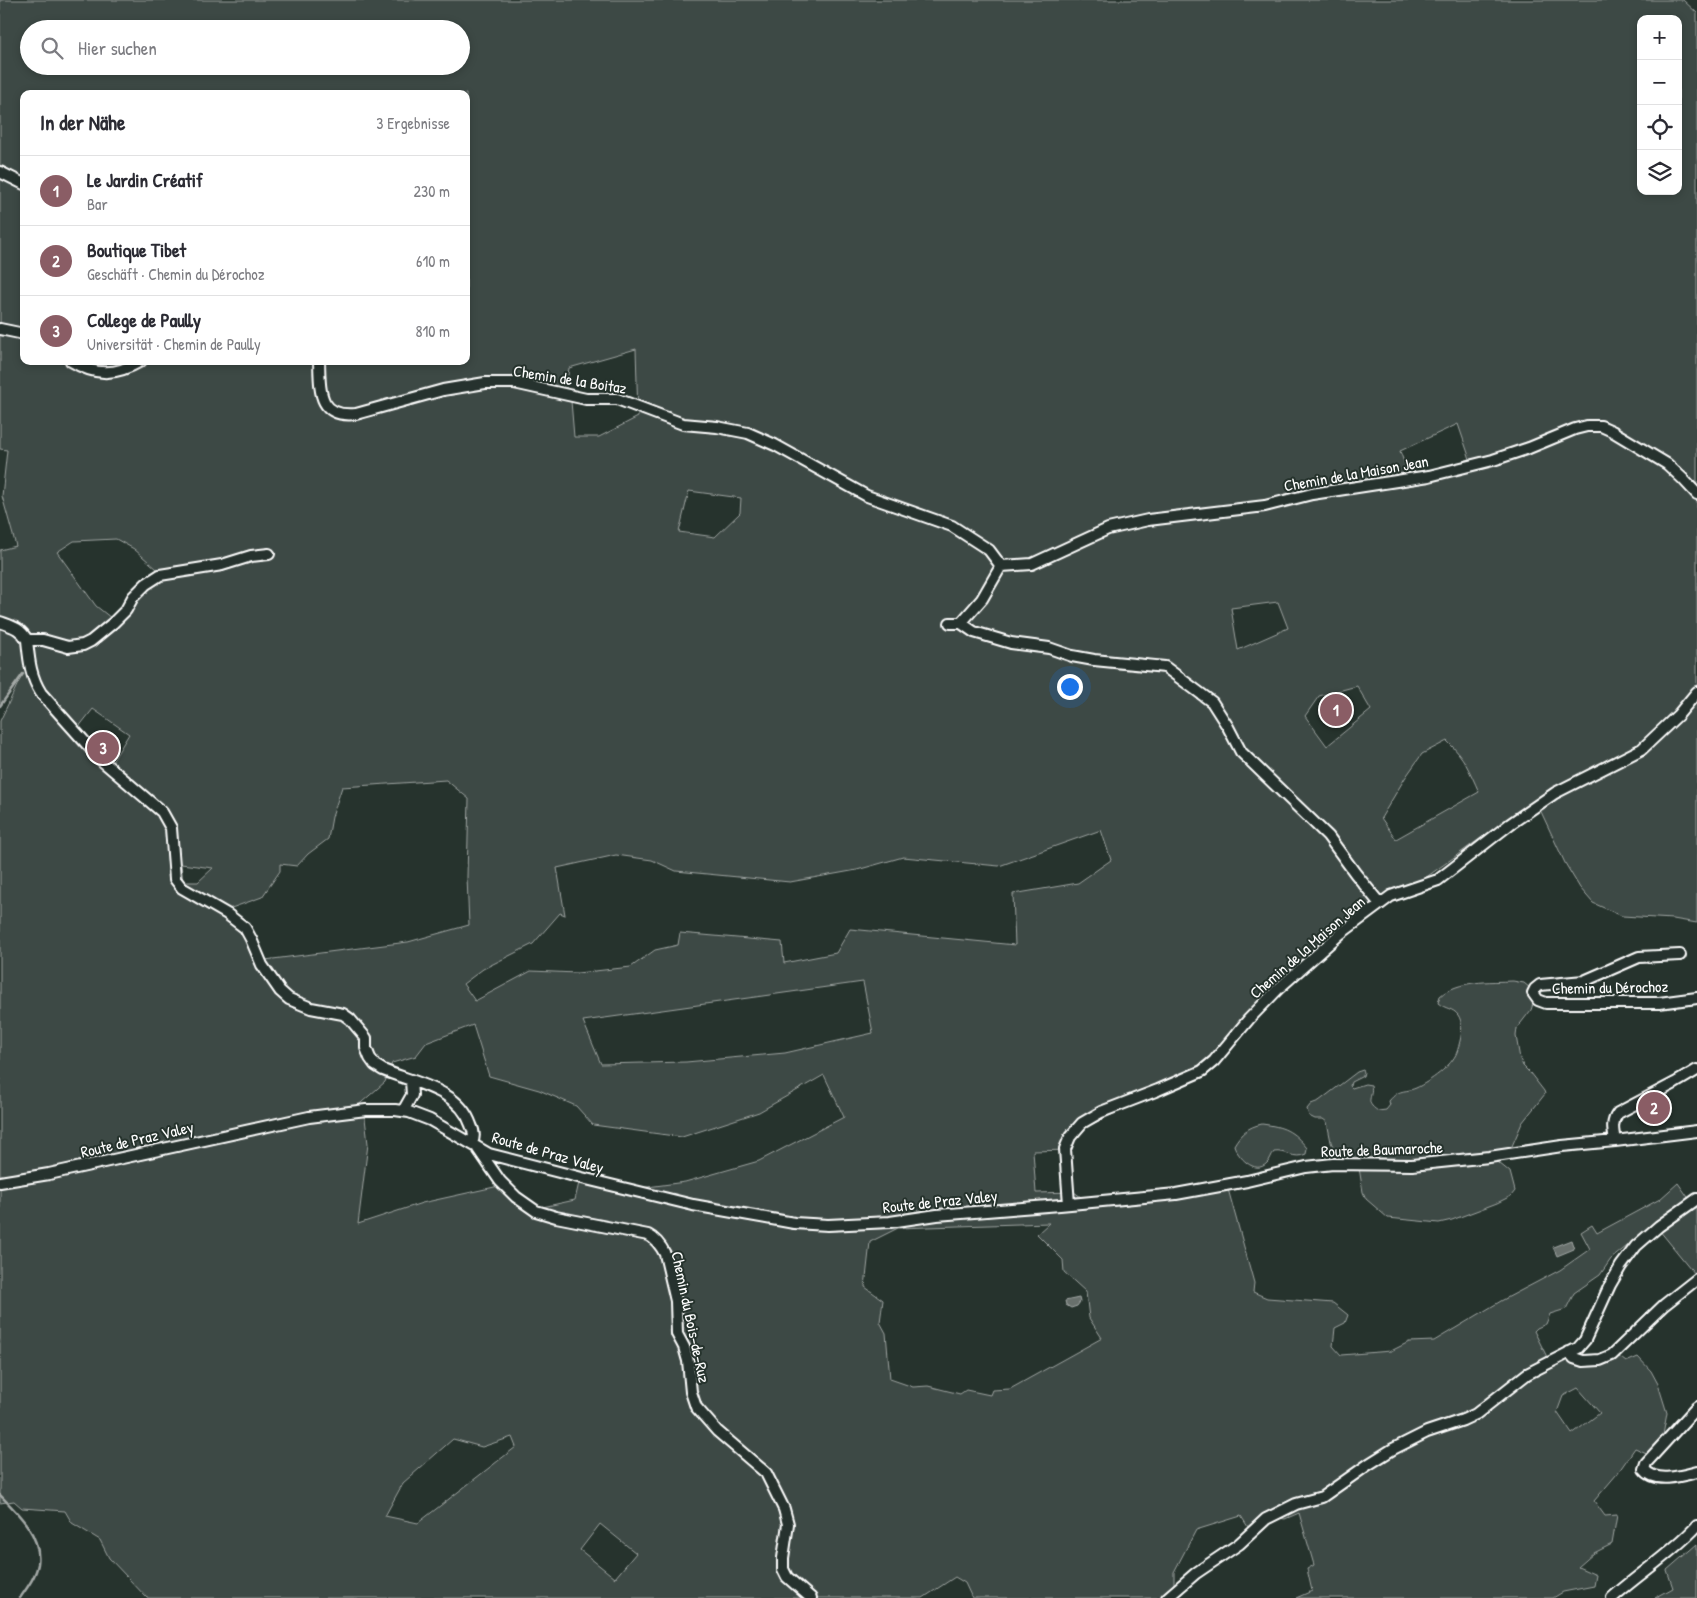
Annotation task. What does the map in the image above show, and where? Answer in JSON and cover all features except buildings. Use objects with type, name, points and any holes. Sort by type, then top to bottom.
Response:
[{"type":"street","points":[[0,172],[20,182]]},
{"type":"street","points":[[0,329],[20,333]]},
{"type":"street","points":[[78,365],[93,372],[110,373],[134,365]]},
{"type":"street","name":"Chemin de la Boitaz","points":[[318,365],[321,393],[325,405],[328,409],[343,415],[356,414],[443,390],[485,383],[514,383],[586,399],[617,399],[683,424],[717,427],[748,433],[775,445],[868,496],[952,526],[990,550],[1001,566]]},
{"type":"street","name":"Chemin de la Maison Jean","points":[[1001,566],[1032,564],[1108,530],[1148,520],[1264,506],[1312,494],[1429,476],[1502,457],[1587,426],[1601,426],[1612,431],[1666,464],[1683,478],[1697,494]]},
{"type":"street","points":[[26,640],[43,640],[68,646],[83,645],[91,641],[113,623],[126,610],[133,597],[146,584],[160,575],[222,565],[251,556],[269,554]]},
{"type":"street","points":[[962,623],[982,600],[1001,566]]},
{"type":"street","points":[[0,622],[19,629],[26,640],[30,670],[40,693],[101,760],[141,793],[168,819],[171,828],[175,879],[178,884],[238,921],[245,928],[252,939],[262,965],[280,991],[289,999],[311,1008],[343,1014],[366,1038],[366,1048],[375,1065],[382,1070],[442,1092],[459,1104],[466,1113],[472,1127],[474,1145]]},
{"type":"street","points":[[950,623],[962,623],[974,632],[1011,643],[1049,648],[1072,656],[1165,667],[1212,702],[1241,752],[1328,836],[1354,873],[1380,904]]},
{"type":"street","name":"Chemin de la Maison Jean","points":[[1069,1204],[1066,1149],[1070,1137],[1082,1123],[1101,1112],[1158,1090],[1202,1070],[1214,1061],[1249,1019],[1279,988],[1340,934],[1391,896],[1438,880],[1510,824],[1555,793],[1642,749],[1678,716],[1697,692]]},
{"type":"street","name":"Chemin du Dérochoz","points":[[1680,955],[1640,958],[1584,981],[1540,985],[1535,989],[1534,994],[1538,1000],[1546,1003],[1658,1003],[1697,998]]},
{"type":"street","points":[[1615,1141],[1613,1127],[1614,1119],[1618,1113],[1675,1084],[1697,1070]]},
{"type":"street","points":[[404,1111],[412,1095],[411,1081]]},
{"type":"street","name":"Route de Praz Valey","points":[[0,1182],[49,1174],[309,1117],[366,1110],[395,1110],[404,1111],[430,1120],[489,1154],[693,1205],[812,1225],[890,1222],[937,1215],[1069,1204]]},
{"type":"street","name":"Route de Baumaroche","points":[[1069,1204],[1176,1194],[1333,1164],[1412,1164],[1489,1157],[1562,1146],[1697,1131]]},
{"type":"street","name":"Chemin du Bois-de-Ruz","points":[[474,1145],[500,1181],[516,1197],[536,1211],[556,1217],[648,1235],[661,1247],[676,1300],[677,1334],[684,1347],[688,1361],[691,1392],[696,1407],[717,1430],[766,1473],[777,1492],[788,1524],[783,1558],[784,1569],[787,1577],[811,1598]]},
{"type":"street","points":[[1167,1598],[1196,1573],[1239,1544],[1266,1519],[1296,1504],[1322,1497],[1393,1449],[1427,1432],[1476,1414],[1527,1374],[1578,1348],[1585,1340],[1610,1285],[1636,1246],[1659,1226],[1697,1199]]},
{"type":"street","points":[[1569,1352],[1574,1358],[1583,1361],[1600,1360],[1612,1355],[1664,1304],[1697,1279]]},
{"type":"street","points":[[1697,1407],[1649,1460],[1644,1469],[1648,1474],[1660,1478],[1682,1476],[1697,1472]]},
{"type":"street","points":[[1612,1598],[1681,1543],[1697,1526]]},
{"type":"shaded area","points":[[0,0],[1683,0],[1697,13],[1697,923],[1673,919],[1622,916],[1593,903],[1580,888],[1565,863],[1536,801],[1513,815],[1379,911],[1311,964],[1252,1021],[1230,1049],[1152,1096],[1086,1127],[1077,1133],[1069,1150],[1033,1151],[1036,1193],[1074,1192],[1081,1197],[1089,1198],[1228,1189],[1254,1283],[1253,1292],[1267,1298],[1333,1303],[1348,1315],[1345,1323],[1335,1328],[1333,1346],[1341,1355],[1391,1351],[1409,1342],[1434,1341],[1501,1301],[1560,1270],[1590,1249],[1581,1232],[1592,1225],[1597,1233],[1660,1199],[1678,1183],[1690,1200],[1697,1197],[1697,1274],[1695,1274],[1659,1230],[1642,1234],[1611,1259],[1600,1275],[1574,1293],[1566,1309],[1550,1314],[1546,1324],[1534,1331],[1547,1357],[1548,1365],[1577,1355],[1590,1357],[1607,1354],[1619,1357],[1626,1362],[1638,1357],[1651,1371],[1658,1384],[1667,1413],[1663,1435],[1649,1454],[1635,1448],[1617,1474],[1594,1501],[1605,1516],[1617,1515],[1612,1544],[1594,1553],[1578,1567],[1596,1575],[1594,1586],[1563,1592],[1553,1598],[1296,1598],[1312,1591],[1307,1569],[1314,1565],[1299,1513],[1285,1519],[1262,1515],[1248,1527],[1241,1516],[1196,1530],[1174,1572],[1174,1587],[1162,1598],[972,1598],[965,1583],[955,1577],[923,1598],[147,1598],[109,1558],[100,1540],[72,1523],[65,1511],[22,1508],[14,1501],[0,1503],[0,721],[21,677],[0,706],[0,550],[16,546],[2,496],[7,450],[0,449]],"holes":[[[636,349],[638,417],[599,437],[574,437],[571,401],[565,395],[569,368]],[[1458,424],[1471,462],[1410,479],[1400,451]],[[689,491],[741,498],[740,513],[715,537],[679,532]],[[116,539],[134,549],[165,576],[137,588],[111,618],[96,606],[57,552],[74,541]],[[1278,602],[1288,628],[1238,650],[1231,608]],[[1357,686],[1371,710],[1327,746],[1305,716],[1319,696]],[[93,709],[129,734],[112,762],[78,728]],[[1447,741],[1462,759],[1479,792],[1396,839],[1381,818],[1422,754]],[[446,780],[469,799],[467,877],[469,925],[408,942],[265,960],[250,927],[223,911],[262,897],[280,871],[280,864],[297,866],[308,854],[328,839],[332,817],[342,787]],[[1101,830],[1111,860],[1078,883],[1013,894],[1015,945],[850,929],[836,953],[784,963],[782,942],[680,933],[678,945],[655,950],[631,967],[577,973],[531,971],[475,1001],[463,984],[483,969],[533,944],[560,913],[565,915],[557,868],[616,855],[652,860],[676,871],[790,882],[857,870],[903,857],[999,866]],[[181,864],[213,868],[198,882],[183,882]],[[863,982],[873,1033],[785,1053],[686,1062],[601,1064],[583,1021]],[[473,1025],[489,1076],[539,1090],[576,1106],[593,1125],[682,1137],[759,1112],[824,1075],[844,1117],[759,1161],[685,1182],[640,1188],[581,1174],[575,1200],[538,1208],[499,1186],[422,1203],[358,1224],[368,1144],[365,1118],[354,1109],[385,1082],[392,1063],[416,1056],[426,1043]],[[1049,1223],[1037,1234],[1063,1260],[1064,1272],[1086,1292],[1089,1318],[1102,1338],[1010,1389],[992,1390],[990,1395],[966,1390],[960,1394],[928,1386],[913,1387],[890,1379],[886,1333],[880,1322],[883,1300],[865,1287],[870,1242],[898,1228]],[[1578,1388],[1600,1413],[1572,1434],[1557,1412],[1563,1396]],[[512,1437],[516,1447],[418,1523],[385,1516],[403,1483],[453,1439],[482,1447]],[[600,1524],[636,1553],[615,1578],[580,1550]]]},
{"type":"shaded area","points":[[1513,981],[1524,983],[1530,988],[1533,1004],[1531,1010],[1517,1028],[1516,1036],[1520,1059],[1523,1066],[1545,1094],[1522,1123],[1512,1146],[1499,1160],[1499,1163],[1510,1172],[1515,1191],[1511,1196],[1497,1203],[1439,1223],[1388,1218],[1366,1199],[1356,1162],[1338,1155],[1334,1149],[1327,1122],[1323,1119],[1315,1119],[1309,1116],[1307,1109],[1311,1104],[1319,1101],[1357,1072],[1363,1070],[1363,1076],[1351,1082],[1350,1086],[1352,1088],[1365,1084],[1371,1085],[1371,1105],[1378,1111],[1386,1110],[1390,1105],[1389,1101],[1399,1092],[1416,1088],[1433,1078],[1450,1063],[1457,1052],[1462,1028],[1461,1021],[1456,1013],[1438,1003],[1440,996],[1465,984]]},
{"type":"shaded area","points":[[1262,1124],[1276,1126],[1292,1133],[1307,1148],[1306,1154],[1297,1156],[1274,1152],[1268,1162],[1262,1166],[1252,1166],[1247,1163],[1234,1145],[1245,1131]]},
{"type":"shaded area","points":[[1571,1240],[1574,1249],[1557,1256],[1553,1247]]},
{"type":"shaded area","points":[[1079,1298],[1080,1302],[1077,1306],[1071,1308],[1066,1305],[1065,1301]]},
{"type":"shaded area","points":[[1697,1544],[1697,1598],[1655,1598],[1673,1588],[1667,1570]]},
{"type":"waterway","points":[[0,706],[23,674]]},
{"type":"waterway","points":[[0,1495],[27,1526],[36,1544],[38,1554],[38,1564],[35,1573],[20,1598]]},
{"type":"place","name":"Le Jardin Créatif","points":[[1336,710]]},
{"type":"place","name":"College de Paully","points":[[103,748]]},
{"type":"place","name":"Boutique Tibet","points":[[1654,1108]]}]
